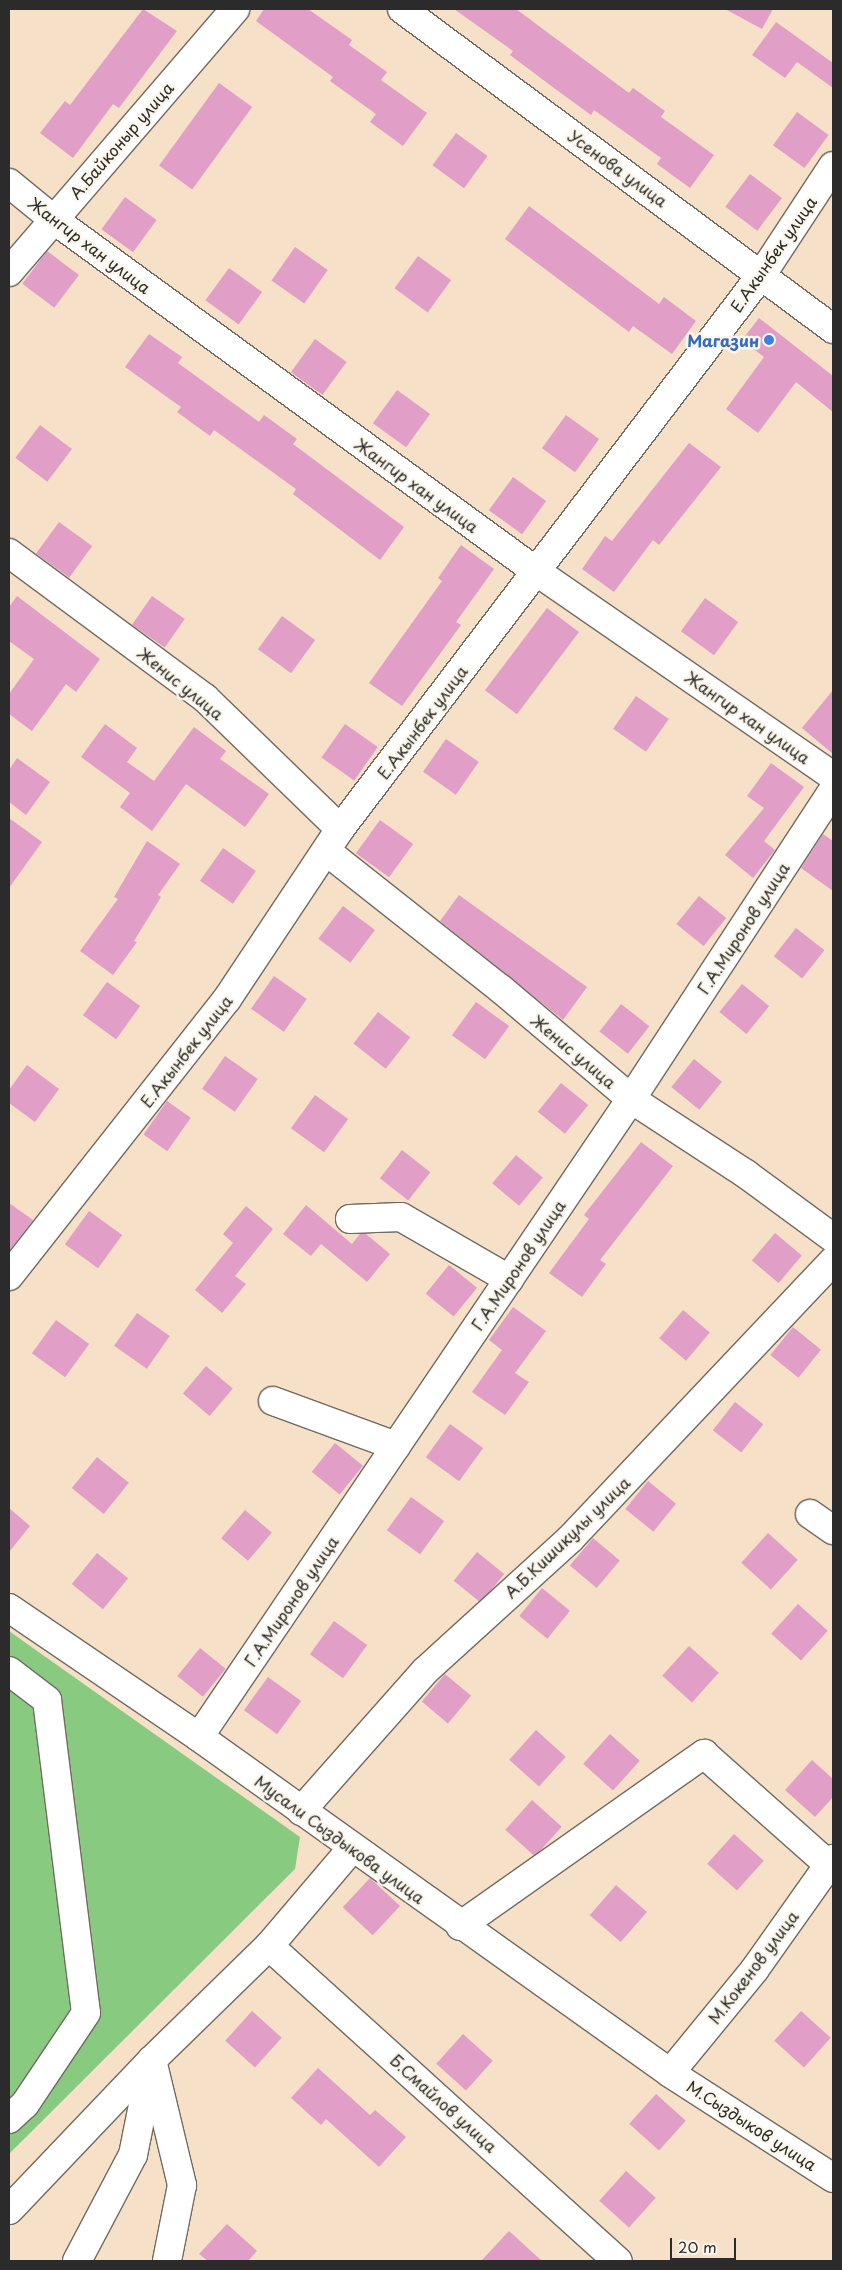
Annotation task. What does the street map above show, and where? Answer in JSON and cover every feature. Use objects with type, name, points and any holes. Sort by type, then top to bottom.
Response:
[{"type":"street","name":"А.Байконыр улица","points":[[9,272],[52,219],[235,9]]},
{"type":"street","name":"Усенова улица","points":[[402,9],[762,274],[833,329]]},
{"type":"street","name":"Е.Акынбек улица","points":[[9,1276],[227,999],[333,840],[762,274],[833,166]]},
{"type":"street","name":"Жангир хан улица","points":[[9,183],[52,219],[537,572],[833,776]]},
{"type":"street","name":"Женис улица","points":[[9,553],[205,698],[333,840],[501,989],[631,1099],[746,1174],[833,1238]]},
{"type":"street","name":"Г.А.Миронов улица","points":[[199,1737],[631,1099],[833,790]]},
{"type":"street","points":[[350,1219],[401,1217],[509,1279]]},
{"type":"street","name":"А.Б.Кишикулы улица","points":[[301,1811],[425,1671],[571,1538],[833,1261]]},
{"type":"street","points":[[273,1401],[396,1446]]},
{"type":"street","points":[[810,1514],[833,1530]]},
{"type":"street","name":"Мусали Сыздыкова улица","points":[[9,1608],[199,1737],[460,1926],[670,2073]]},
{"type":"street","points":[[9,1671],[47,1700],[86,2013],[25,2104],[9,2119]]},
{"type":"street","points":[[460,1926],[704,1754],[831,1862]]},
{"type":"street","points":[[9,2210],[152,2060],[269,1946],[352,1848]]},
{"type":"street","name":"М.Кокенов улица","points":[[670,2073],[755,1969],[831,1862]]},
{"type":"street","name":"Б.Смайлов улица","points":[[269,1946],[618,2261]]},
{"type":"street","points":[[77,2261],[133,2155],[152,2060]]},
{"type":"street","points":[[152,2060],[182,2185],[167,2261]]},
{"type":"street","name":"М.Сыздыков улица","points":[[670,2073],[833,2178]]},
{"type":"green space","points":[[9,1631],[300,1837],[295,1869],[9,2154]]},
{"type":"building","points":[[143,9],[177,31],[119,108],[113,104],[73,158],[40,133],[65,101],[70,105]]},
{"type":"building","points":[[264,9],[308,9],[352,40],[349,45],[387,72],[381,80],[427,113],[403,146],[370,122],[376,114],[330,81],[333,77],[256,21]]},
{"type":"building","points":[[454,9],[516,9],[629,93],[633,88],[665,111],[661,117],[714,155],[690,188],[657,164],[661,158],[594,110],[591,115],[510,55],[513,51]]},
{"type":"building","points":[[725,9],[773,9],[762,29]]},
{"type":"building","points":[[776,22],[833,63],[833,88],[797,62],[785,78],[752,55]]},
{"type":"building","points":[[219,83],[252,107],[192,190],[159,166]]},
{"type":"building","points":[[797,112],[829,135],[804,168],[773,145]]},
{"type":"building","points":[[456,133],[488,156],[464,188],[432,165]]},
{"type":"building","points":[[750,174],[782,198],[757,231],[725,207]]},
{"type":"building","points":[[125,197],[157,220],[133,252],[101,229]]},
{"type":"building","points":[[529,206],[659,304],[664,297],[696,321],[672,354],[633,326],[629,332],[505,239]]},
{"type":"building","points":[[295,247],[328,270],[304,304],[271,281]]},
{"type":"building","points":[[47,251],[79,275],[54,308],[22,284]]},
{"type":"building","points":[[418,256],[451,280],[428,312],[394,288]]},
{"type":"building","points":[[229,268],[262,292],[239,324],[205,300]]},
{"type":"building","points":[[759,318],[833,376],[833,412],[796,382],[758,433],[726,409],[764,357],[742,340]]},
{"type":"building","points":[[149,334],[182,357],[178,363],[259,422],[264,415],[297,439],[293,444],[404,527],[380,560],[293,494],[296,489],[214,430],[210,436],[177,412],[181,407],[125,367]]},
{"type":"building","points":[[315,339],[347,362],[322,395],[291,372]]},
{"type":"building","points":[[397,390],[430,414],[406,447],[373,423]]},
{"type":"building","points":[[566,415],[599,439],[575,472],[542,448]]},
{"type":"building","points":[[40,425],[72,449],[47,482],[15,458]]},
{"type":"building","points":[[689,443],[721,467],[659,545],[653,540],[614,592],[582,569],[605,536],[612,541]]},
{"type":"building","points":[[513,477],[546,501],[522,534],[489,510]]},
{"type":"building","points":[[59,522],[92,546],[69,578],[36,554]]},
{"type":"building","points":[[461,545],[494,569],[456,622],[461,625],[402,706],[369,683],[442,581],[438,578]]},
{"type":"building","points":[[17,596],[100,659],[76,692],[66,684],[32,731],[9,714],[9,694],[34,659],[9,641],[9,607]]},
{"type":"building","points":[[152,596],[185,619],[165,648],[132,625]]},
{"type":"building","points":[[705,598],[738,622],[714,655],[681,631]]},
{"type":"building","points":[[547,608],[579,632],[517,714],[485,690]]},
{"type":"building","points":[[282,616],[315,640],[291,673],[258,649]]},
{"type":"building","points":[[833,690],[833,754],[802,728]]},
{"type":"building","points":[[636,696],[669,719],[646,752],[613,729]]},
{"type":"building","points":[[105,724],[137,748],[127,762],[154,781],[194,727],[226,751],[220,759],[269,794],[245,827],[186,784],[152,831],[120,807],[130,793],[81,757]]},
{"type":"building","points":[[345,724],[378,747],[354,781],[321,758]]},
{"type":"building","points":[[446,739],[479,762],[456,795],[423,772]]},
{"type":"building","points":[[17,758],[50,782],[26,815],[9,802],[9,770]]},
{"type":"building","points":[[771,763],[804,787],[764,841],[775,850],[753,878],[725,855],[764,808],[747,796]]},
{"type":"building","points":[[9,818],[42,842],[9,888]]},
{"type":"building","points":[[380,820],[413,844],[389,877],[356,853]]},
{"type":"building","points":[[823,834],[833,841],[833,891],[801,868]]},
{"type":"building","points":[[147,841],[180,864],[158,895],[161,897],[134,941],[137,942],[113,975],[80,951],[118,899],[114,897]]},
{"type":"building","points":[[223,848],[256,871],[233,904],[200,881]]},
{"type":"building","points":[[459,895],[587,987],[563,1020],[440,921]]},
{"type":"building","points":[[699,896],[726,918],[704,946],[676,924]]},
{"type":"building","points":[[343,906],[375,930],[350,963],[318,939]]},
{"type":"building","points":[[796,928],[824,950],[802,979],[774,956]]},
{"type":"building","points":[[274,976],[307,999],[284,1032],[251,1009]]},
{"type":"building","points":[[107,982],[140,1006],[116,1039],[83,1015]]},
{"type":"building","points":[[742,984],[769,1006],[747,1034],[719,1012]]},
{"type":"building","points":[[476,1002],[509,1026],[485,1059],[452,1035]]},
{"type":"building","points":[[621,1004],[649,1026],[628,1054],[599,1032]]},
{"type":"building","points":[[378,1012],[410,1037],[386,1069],[353,1044]]},
{"type":"building","points":[[225,1056],[258,1079],[235,1112],[202,1089]]},
{"type":"building","points":[[694,1059],[722,1082],[699,1110],[671,1087]]},
{"type":"building","points":[[27,1065],[59,1089],[35,1122],[9,1103],[9,1090]]},
{"type":"building","points":[[561,1083],[588,1105],[565,1134],[538,1112]]},
{"type":"building","points":[[315,1095],[348,1119],[324,1152],[291,1128]]},
{"type":"building","points":[[167,1101],[191,1118],[167,1151],[143,1135]]},
{"type":"building","points":[[641,1142],[673,1166],[600,1260],[606,1264],[582,1297],[549,1273],[589,1219],[584,1215]]},
{"type":"building","points":[[402,1150],[430,1172],[408,1201],[380,1178]]},
{"type":"building","points":[[516,1155],[543,1177],[519,1206],[492,1183]]},
{"type":"building","points":[[9,1203],[33,1220],[9,1251]]},
{"type":"building","points":[[306,1205],[352,1244],[360,1234],[366,1234],[390,1254],[367,1282],[321,1244],[311,1256],[283,1234]]},
{"type":"building","points":[[246,1206],[273,1229],[235,1276],[246,1284],[222,1313],[195,1290],[233,1243],[223,1234]]},
{"type":"building","points":[[89,1211],[122,1235],[98,1268],[65,1244]]},
{"type":"building","points":[[775,1233],[802,1255],[779,1283],[752,1261]]},
{"type":"building","points":[[449,1265],[477,1288],[454,1316],[426,1294]]},
{"type":"building","points":[[513,1307],[546,1331],[515,1373],[529,1382],[505,1415],[472,1392],[502,1350],[489,1340]]},
{"type":"building","points":[[683,1310],[710,1332],[686,1361],[659,1338]]},
{"type":"building","points":[[137,1313],[170,1336],[147,1369],[114,1346]]},
{"type":"building","points":[[56,1320],[89,1344],[65,1377],[32,1353]]},
{"type":"building","points":[[793,1327],[821,1350],[798,1378],[770,1355]]},
{"type":"building","points":[[206,1366],[233,1388],[210,1416],[183,1394]]},
{"type":"building","points":[[735,1402],[763,1424],[741,1453],[713,1430]]},
{"type":"building","points":[[450,1424],[483,1448],[459,1481],[426,1457]]},
{"type":"building","points":[[335,1443],[363,1466],[340,1494],[312,1472]]},
{"type":"building","points":[[97,1457],[129,1483],[104,1514],[72,1488]]},
{"type":"building","points":[[648,1481],[676,1504],[653,1532],[625,1509]]},
{"type":"building","points":[[411,1497],[444,1521],[420,1554],[387,1530]]},
{"type":"building","points":[[9,1508],[30,1526],[9,1552]]},
{"type":"building","points":[[245,1510],[272,1532],[248,1561],[221,1538]]},
{"type":"building","points":[[768,1533],[798,1560],[771,1589],[741,1563]]},
{"type":"building","points":[[593,1538],[620,1560],[597,1588],[570,1566]]},
{"type":"building","points":[[477,1552],[504,1574],[481,1603],[454,1581]]},
{"type":"building","points":[[97,1553],[128,1578],[103,1609],[72,1584]]},
{"type":"building","points":[[542,1588],[570,1611],[547,1639],[519,1616]]},
{"type":"building","points":[[798,1604],[828,1631],[801,1660],[771,1634]]},
{"type":"building","points":[[334,1621],[367,1645],[343,1678],[310,1654]]},
{"type":"building","points":[[689,1646],[719,1673],[692,1702],[662,1676]]},
{"type":"building","points":[[200,1648],[226,1669],[203,1697],[177,1676]]},
{"type":"building","points":[[445,1674],[471,1696],[448,1723],[422,1702]]},
{"type":"building","points":[[268,1677],[301,1701],[277,1734],[244,1710]]},
{"type":"building","points":[[536,1730],[566,1757],[539,1786],[509,1760]]},
{"type":"building","points":[[610,1734],[640,1761],[613,1790],[583,1764]]},
{"type":"building","points":[[812,1760],[833,1779],[833,1797],[815,1817],[785,1790]]},
{"type":"building","points":[[532,1800],[562,1827],[535,1856],[505,1830]]},
{"type":"building","points":[[734,1834],[764,1861],[737,1890],[707,1864]]},
{"type":"building","points":[[370,1878],[400,1906],[373,1935],[343,1907]]},
{"type":"building","points":[[616,1885],[647,1912],[621,1942],[590,1915]]},
{"type":"building","points":[[252,2011],[282,2038],[255,2067],[225,2041]]},
{"type":"building","points":[[801,2011],[831,2038],[804,2067],[774,2041]]},
{"type":"building","points":[[463,2034],[493,2061],[466,2090],[436,2064]]},
{"type":"building","points":[[318,2068],[370,2115],[375,2110],[406,2137],[379,2167],[326,2119],[321,2125],[291,2098]]},
{"type":"building","points":[[656,2094],[686,2121],[659,2150],[629,2124]]},
{"type":"building","points":[[626,2171],[656,2198],[629,2227],[599,2201]]},
{"type":"building","points":[[227,2224],[257,2251],[248,2261],[208,2261],[199,2254]]},
{"type":"building","points":[[509,2231],[542,2261],[481,2261]]},
{"type":"place","name":"Магазин","points":[[769,340]]}]
